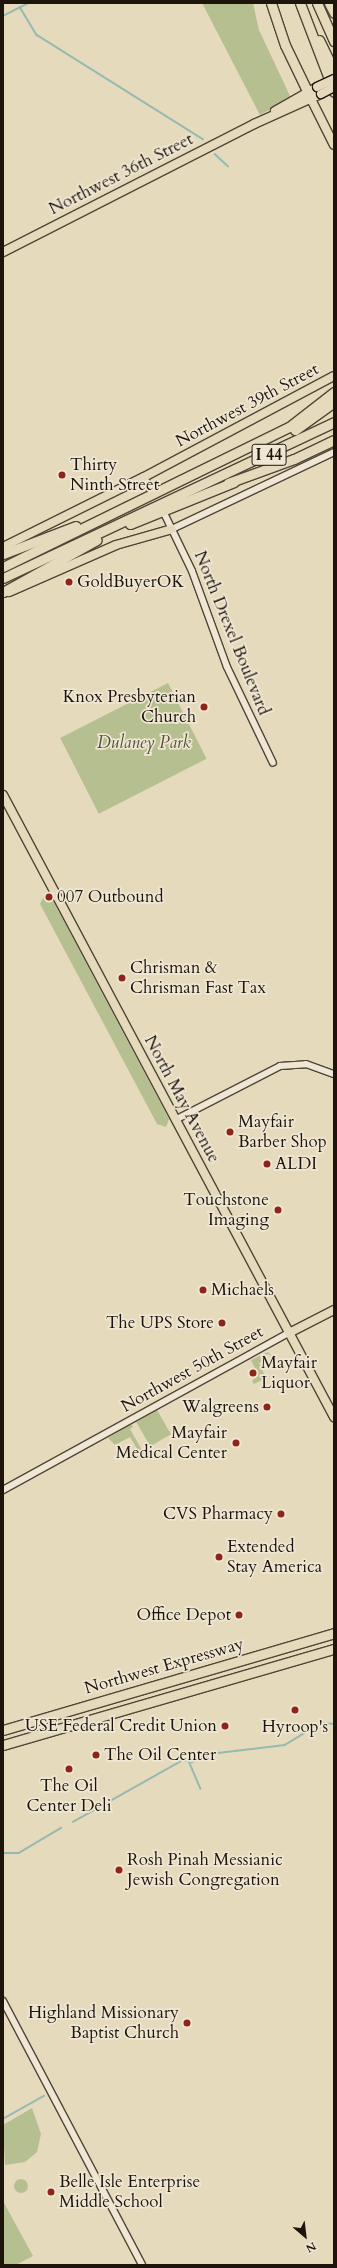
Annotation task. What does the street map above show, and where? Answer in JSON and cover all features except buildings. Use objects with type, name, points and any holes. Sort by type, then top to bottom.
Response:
[{"type":"highway","points":[[271,3],[285,45],[308,96]]},
{"type":"highway","points":[[300,3],[334,71]]},
{"type":"highway","points":[[300,3],[334,92]]},
{"type":"highway","points":[[317,3],[334,41]]},
{"type":"highway","points":[[329,3],[334,13]]},
{"type":"highway","name":"I 44","points":[[220,463],[300,420],[334,392]]},
{"type":"highway","points":[[3,567],[220,463],[298,428],[334,402]]},
{"type":"highway","name":"I 44","points":[[3,578],[334,422]]},
{"type":"highway","points":[[3,593],[102,537],[234,482],[294,460],[334,440]]},
{"type":"highway","points":[[164,502],[234,482]]},
{"type":"highway","points":[[3,554],[108,516]]},
{"type":"highway","points":[[310,1640],[334,1626]]},
{"type":"highway","name":"Northwest Expressway","points":[[3,1730],[334,1633]]},
{"type":"highway","name":"Northwest Expressway","points":[[3,1745],[334,1649]]},
{"type":"highway","points":[[323,1652],[334,1654]]},
{"type":"highway","points":[[22,1739],[24,1732],[34,1721]]},
{"type":"main road","name":"Northwest 36th Street","points":[[3,252],[308,96],[319,90],[334,78]]},
{"type":"main road","name":"Northwest 36th Street","points":[[319,90],[334,87]]},
{"type":"main road","points":[[308,96],[334,145]]},
{"type":"main road","name":"Northwest 39th Street","points":[[3,547],[56,523],[334,376]]},
{"type":"main road","points":[[3,593],[116,545],[172,529]]},
{"type":"main road","name":"North May Avenue","points":[[3,795],[334,1417]]},
{"type":"main road","name":"Northwest 50th Street","points":[[289,1333],[334,1310]]},
{"type":"street","points":[[172,529],[334,452]]},
{"type":"street","points":[[144,477],[150,489]]},
{"type":"street","name":"North Drexel Boulevard","points":[[164,513],[192,570],[227,667],[273,763]]},
{"type":"street","points":[[176,1120],[280,1066],[306,1064],[334,1074]]},
{"type":"street","name":"Northwest 50th Street","points":[[3,1490],[289,1333]]},
{"type":"street","points":[[3,2000],[142,2265]]},
{"type":"green space","points":[[202,3],[253,3],[259,30],[291,98],[260,115]]},
{"type":"green space","name":"Dulaney Park","points":[[168,683],[207,759],[99,814],[60,738]]},
{"type":"green space","points":[[44,896],[51,897],[169,1119],[166,1127],[157,1124],[40,904]]},
{"type":"green space","points":[[268,1352],[272,1356],[268,1354],[260,1358],[262,1361],[259,1363],[265,1376],[270,1376],[254,1384],[252,1381],[258,1375],[251,1360]]},
{"type":"green space","points":[[157,1410],[171,1434],[150,1446],[136,1422]]},
{"type":"green space","points":[[131,1424],[133,1427],[130,1429],[144,1454],[141,1456],[130,1437],[115,1445],[108,1438]]},
{"type":"green space","points":[[32,2108],[41,2134],[37,2152],[25,2162],[5,2165],[3,2125]]},
{"type":"green space","points":[[18,2179],[24,2179],[28,2183],[28,2189],[24,2193],[18,2193],[14,2189],[14,2183]]},
{"type":"green space","points":[[3,2201],[33,2256],[16,2265],[3,2265]]},
{"type":"waterway","points":[[3,16],[28,3]]},
{"type":"waterway","points":[[20,7],[37,35],[203,139]]},
{"type":"waterway","points":[[215,154],[228,166]]},
{"type":"waterway","points":[[73,1822],[183,1760],[192,1762],[218,1753],[285,1745],[321,1723],[334,1724]]},
{"type":"waterway","points":[[189,1761],[201,1789]]},
{"type":"waterway","points":[[3,1853],[19,1853],[61,1828]]},
{"type":"waterway","points":[[3,2119],[44,2096]]},
{"type":"place","name":"Thirty Ninth Street","points":[[62,475]]},
{"type":"place","name":"GoldBuyerOK","points":[[69,582]]},
{"type":"place","name":"Knox Presbyterian Church","points":[[204,707]]},
{"type":"place","name":"007 Outbound","points":[[49,897]]},
{"type":"place","name":"Chrisman & Chrisman Fast Tax","points":[[122,978]]},
{"type":"place","name":"Mayfair Barber Shop","points":[[230,1132]]},
{"type":"place","name":"ALDI","points":[[267,1164]]},
{"type":"place","name":"Touchstone Imaging","points":[[278,1210]]},
{"type":"place","name":"Michaels","points":[[203,1290]]},
{"type":"place","name":"The UPS Store","points":[[222,1323]]},
{"type":"place","name":"Mayfair Liquor","points":[[253,1373]]},
{"type":"place","name":"Walgreens","points":[[267,1407]]},
{"type":"place","name":"Mayfair Medical Center","points":[[236,1443]]},
{"type":"place","name":"CVS Pharmacy","points":[[281,1514]]},
{"type":"place","name":"Extended Stay America","points":[[219,1557]]},
{"type":"place","name":"Office Depot","points":[[239,1615]]},
{"type":"place","name":"Hyroop's","points":[[295,1710]]},
{"type":"place","name":"USE Federal Credit Union","points":[[225,1726]]},
{"type":"place","name":"The Oil Center","points":[[96,1755]]},
{"type":"place","name":"The Oil Center Deli","points":[[69,1769]]},
{"type":"place","name":"Rosh Pinah Messianic Jewish Congregation","points":[[119,1870]]},
{"type":"place","name":"Highland Missionary Baptist Church","points":[[187,2023]]},
{"type":"place","name":"Belle Isle Enterprise Middle School","points":[[51,2192]]}]
